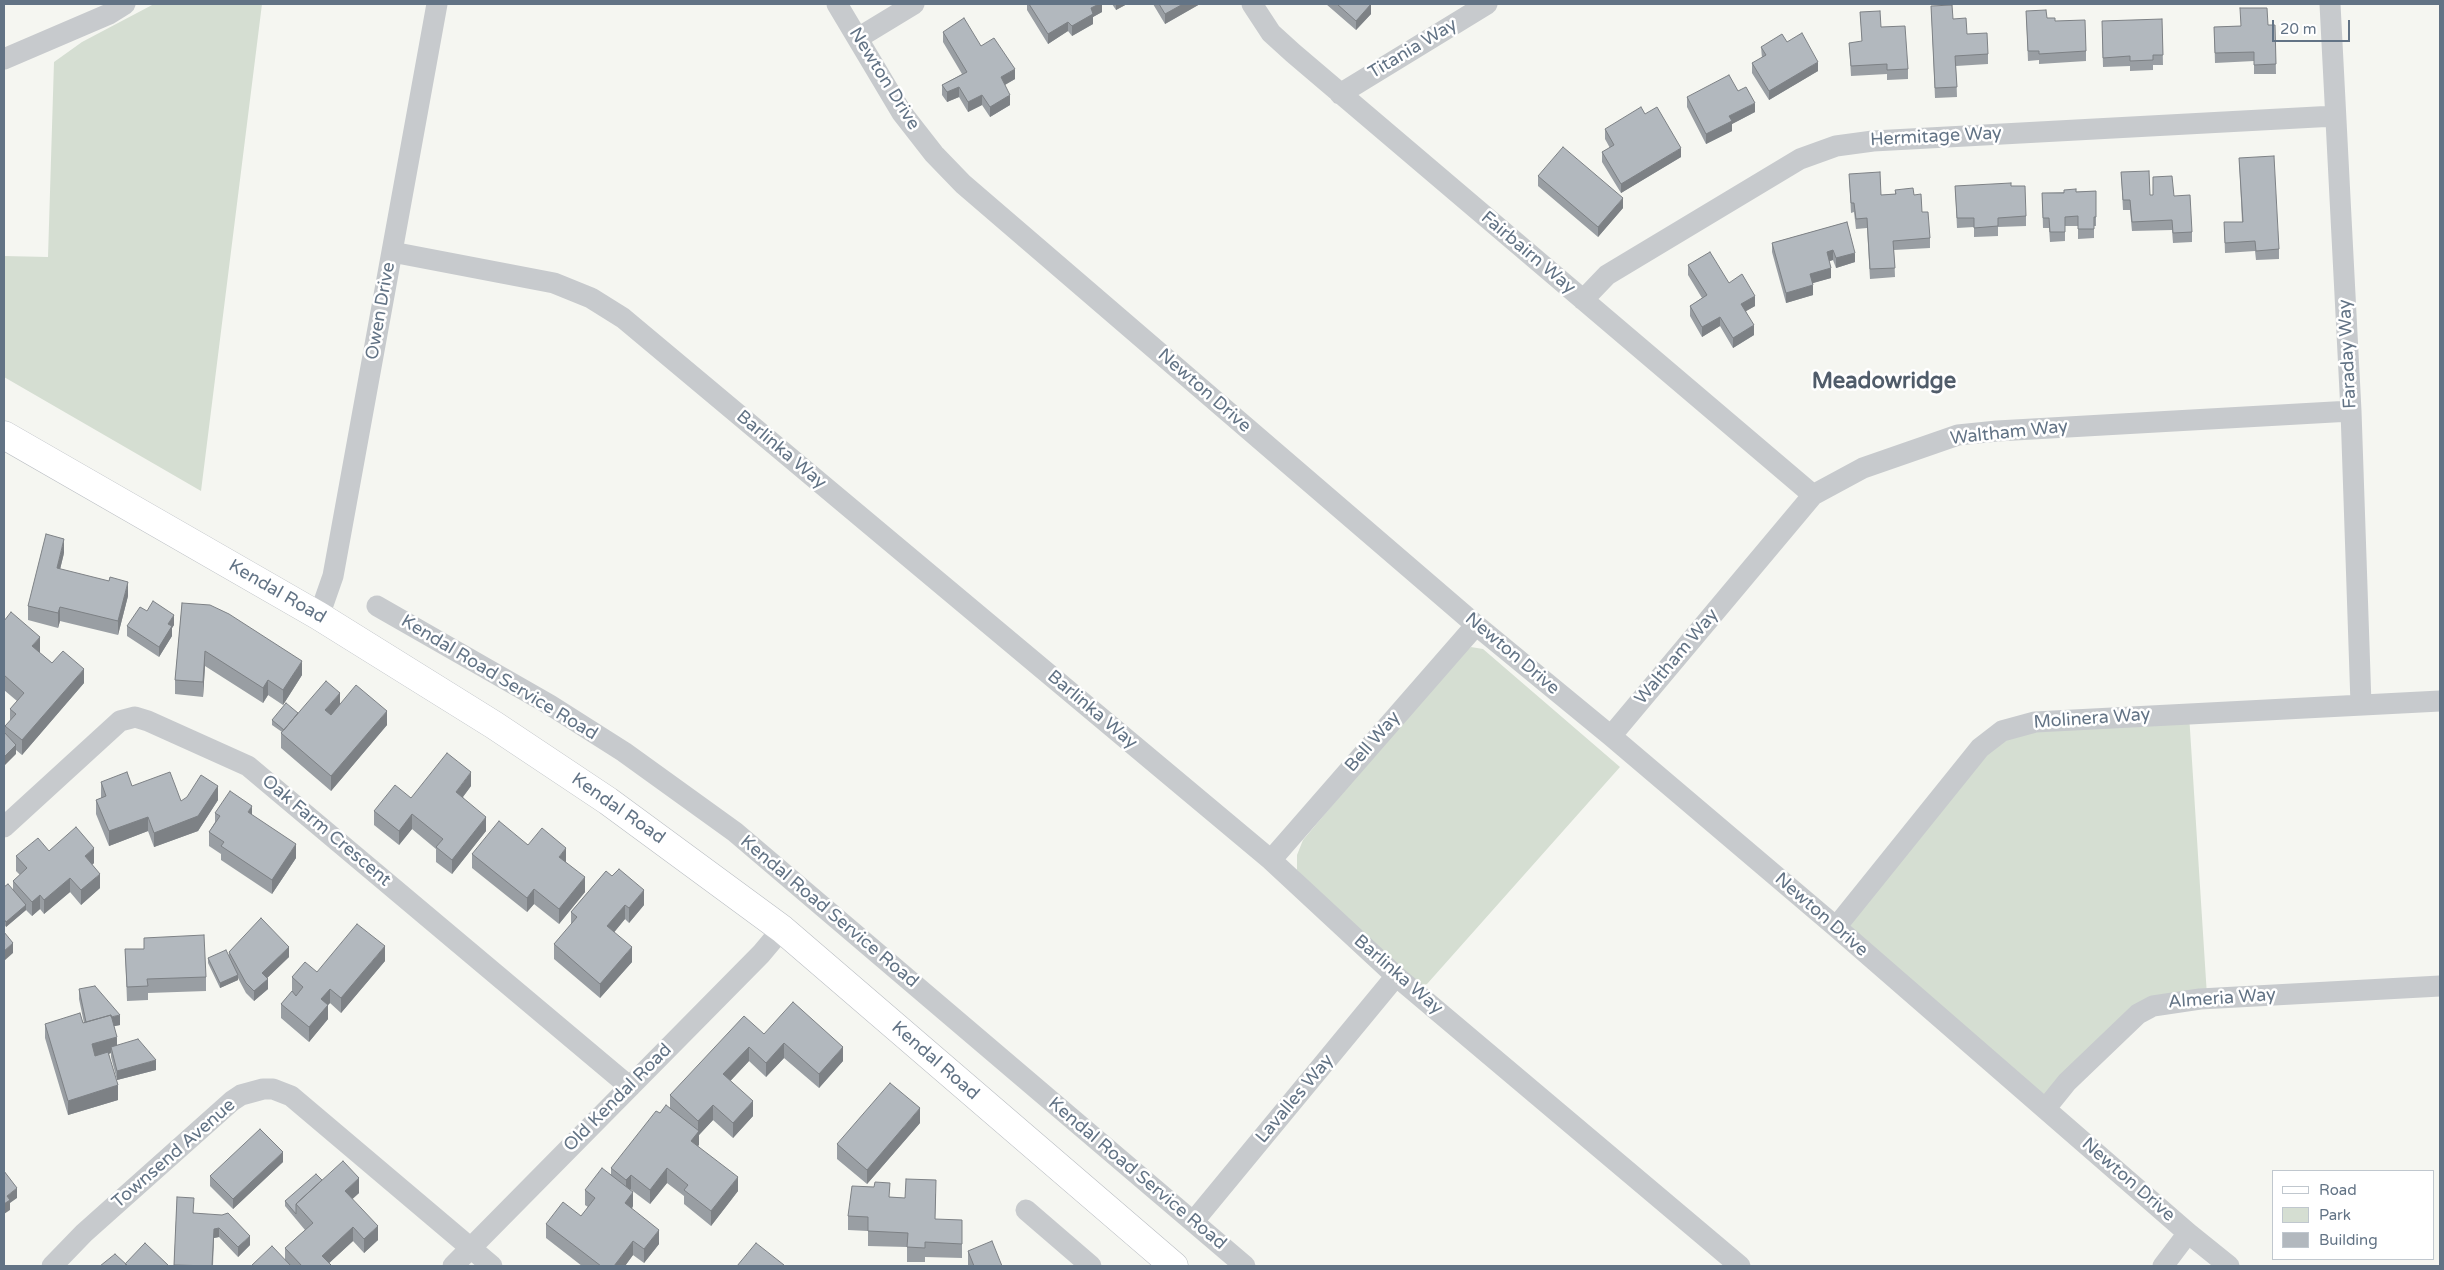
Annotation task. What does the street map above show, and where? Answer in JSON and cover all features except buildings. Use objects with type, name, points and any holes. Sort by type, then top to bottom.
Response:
[{"type":"main road","name":"Kendal Road","points":[[4,435],[320,616],[494,725],[608,801],[782,929],[1174,1266]]},
{"type":"street","points":[[4,59],[109,14],[125,4]]},
{"type":"street","name":"Owen Drive","points":[[320,616],[333,576],[437,4]]},
{"type":"street","name":"Newton Drive","points":[[837,4],[902,113],[934,154],[963,184],[1476,625],[1611,736],[1836,927],[2046,1108],[2188,1234],[2229,1266]]},
{"type":"street","points":[[858,38],[914,4]]},
{"type":"street","name":"Fairbairn Way","points":[[1252,4],[1271,33],[1340,94],[1813,494]]},
{"type":"street","name":"Titania Way","points":[[1340,94],[1487,4]]},
{"type":"street","name":"Faraday Way","points":[[2330,4],[2351,411],[2362,704]]},
{"type":"street","name":"Hermitage Way","points":[[1583,300],[1607,275],[1800,159],[1836,146],[1873,141],[2335,116]]},
{"type":"street","name":"Barlinka Way","points":[[392,252],[554,282],[591,298],[623,318],[1271,860],[1396,976],[1740,1266]]},
{"type":"street","name":"Waltham Way","points":[[1611,736],[1813,494],[1863,468],[1958,435],[2007,430],[2351,411]]},
{"type":"street","name":"Kendal Road Service Road","points":[[377,606],[550,705],[624,752],[735,832],[1245,1266]]},
{"type":"street","name":"Bell Way","points":[[1271,860],[1476,625]]},
{"type":"street","name":"Molinera Way","points":[[1836,927],[1980,748],[2002,731],[2035,722],[2440,701]]},
{"type":"street","name":"Oak Farm Crescent","points":[[4,826],[120,721],[135,717],[148,721],[248,766],[630,1087]]},
{"type":"street","name":"Old Kendal Road","points":[[453,1266],[761,954],[782,929]]},
{"type":"street","name":"Lavalles Way","points":[[1193,1222],[1396,976]]},
{"type":"street","name":"Almeria Way","points":[[2046,1108],[2068,1082],[2138,1014],[2153,1006],[2200,999],[2440,986]]},
{"type":"street","name":"Townsend Avenue","points":[[52,1266],[84,1233],[232,1102],[241,1095],[263,1089],[273,1089],[292,1096],[492,1266]]},
{"type":"street","points":[[1026,1210],[1091,1266]]},
{"type":"street","points":[[2163,1266],[2188,1234]]},
{"type":"green space","points":[[154,4],[262,4],[201,491],[4,377],[4,256],[48,257],[54,62],[82,42]]},
{"type":"green space","points":[[1471,647],[1483,649],[1620,767],[1427,984],[1412,989],[1297,870],[1297,855],[1303,840],[1457,657]]},
{"type":"green space","points":[[2189,714],[2207,996],[2160,998],[2045,1107],[1836,928],[1991,743],[2035,724]]},
{"type":"district","name":"Meadowridge","points":[[1884,382]]}]
